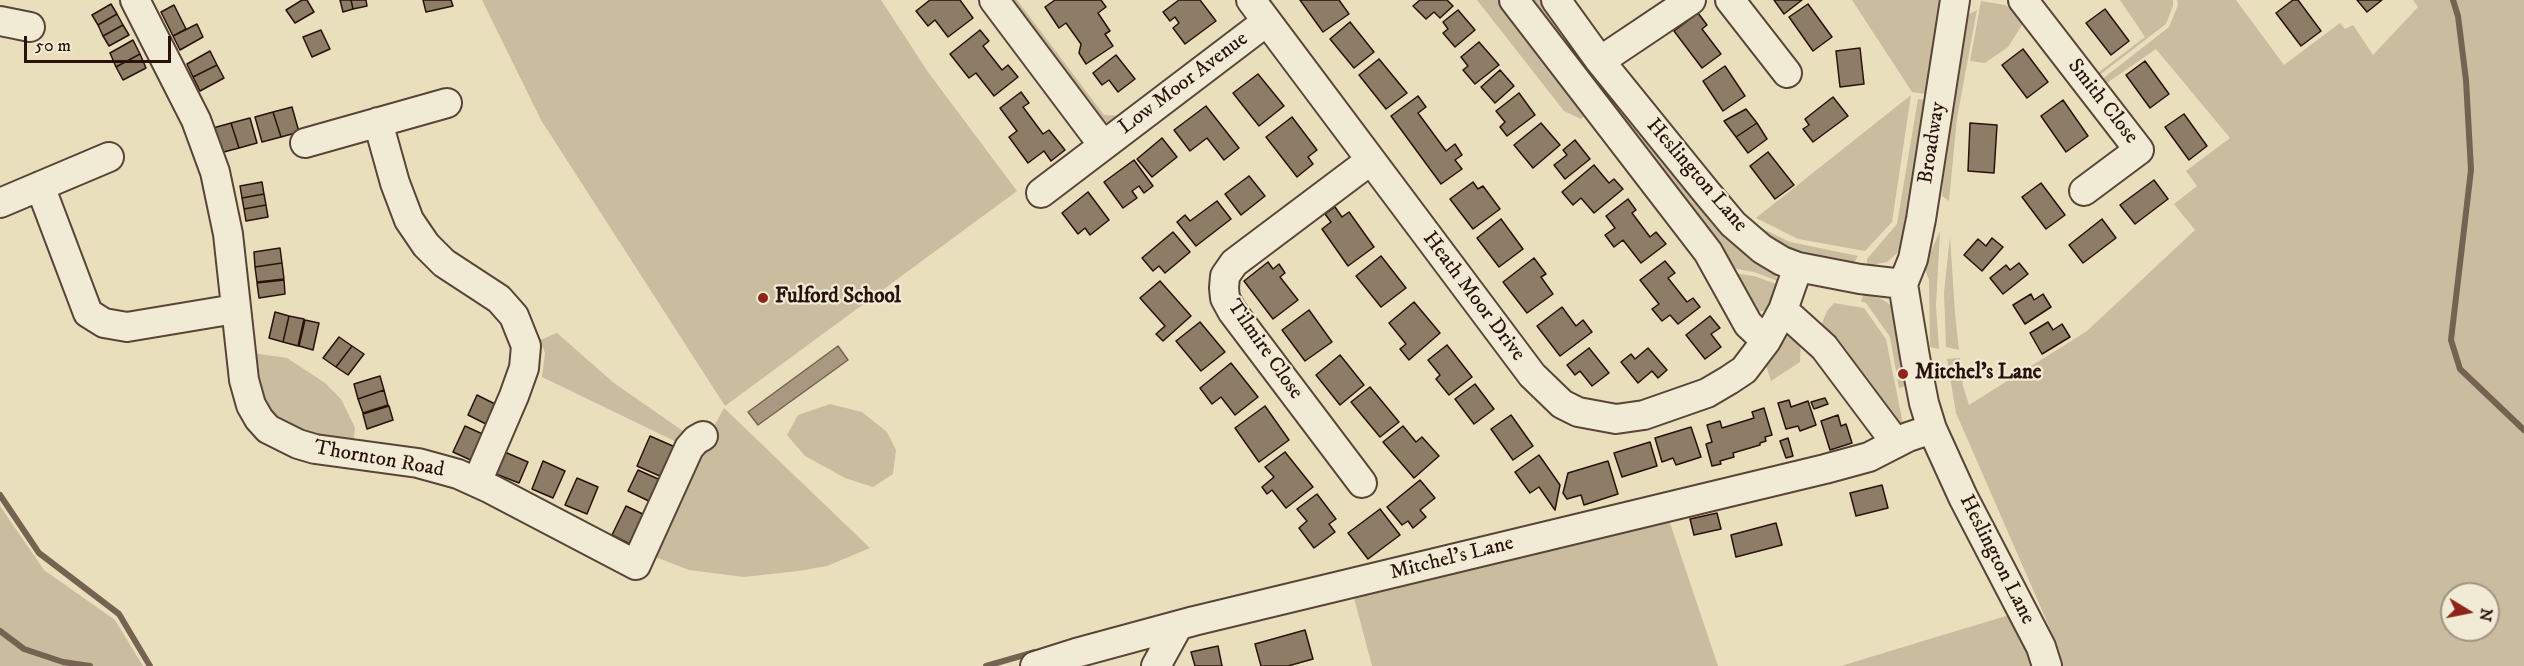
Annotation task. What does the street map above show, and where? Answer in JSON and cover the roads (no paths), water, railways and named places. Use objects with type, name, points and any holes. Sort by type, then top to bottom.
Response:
[{"type":"street","name":"Thornton Road","points":[[135,0],[196,120],[215,172],[228,234],[239,351],[247,392],[259,419],[268,429],[298,444],[315,449],[418,463],[477,482],[636,565],[689,448],[703,436]]},
{"type":"street","name":"Low Moor Avenue","points":[[994,0],[1103,145]]},
{"type":"street","points":[[1514,0],[1708,252],[1748,324],[1766,341]]},
{"type":"street","name":"Heslington Lane","points":[[1556,0],[1600,61],[1733,224],[1762,249],[1798,267],[1860,279],[1904,284],[1917,367],[1932,429],[1963,497],[2041,648],[2048,666]]},
{"type":"street","points":[[1600,61],[1691,0]]},
{"type":"street","points":[[1730,0],[1787,73]]},
{"type":"street","name":"Broadway","points":[[1904,284],[1913,259],[1921,219],[1955,0]]},
{"type":"street","name":"Smith Close","points":[[2023,0],[2139,150],[2084,191]]},
{"type":"street","name":"Low Moor Avenue","points":[[1041,192],[1103,145],[1258,11]]},
{"type":"street","name":"Heath Moor Drive","points":[[1258,11],[1532,375],[1562,404],[1578,412],[1616,419],[1644,415],[1707,393],[1744,370],[1766,341],[1783,310],[1798,267]]},
{"type":"street","points":[[0,21],[30,27]]},
{"type":"street","points":[[305,143],[447,103]]},
{"type":"street","points":[[378,123],[395,183],[409,220],[420,237],[444,263],[499,299],[514,316],[526,346],[524,368],[514,396],[477,482]]},
{"type":"street","points":[[0,203],[109,157]]},
{"type":"street","name":"Tilmire Close","points":[[1362,483],[1232,311],[1225,298],[1224,288],[1225,276],[1234,263],[1371,160]]},
{"type":"street","points":[[40,186],[88,313],[104,323],[126,327],[235,309]]},
{"type":"street","points":[[1783,310],[1824,347],[1896,443]]},
{"type":"street","name":"Mitchel's Lane","points":[[1035,666],[1178,626],[1825,469],[1869,457],[1896,443],[1932,429]]},
{"type":"street","points":[[1156,666],[1178,626]]},
{"type":"waterway","points":[[2453,0],[2458,16],[2466,80],[2471,170],[2451,340],[2460,369],[2524,430]]},
{"type":"waterway","points":[[0,495],[39,553],[119,614],[150,666]]},
{"type":"waterway","points":[[0,631],[24,649],[63,662],[90,666]]},
{"type":"waterway","points":[[986,666],[1035,652]]},
{"type":"place","name":"Fulford School","points":[[763,298]]},
{"type":"place","name":"Mitchel's Lane","points":[[1903,374]]}]
